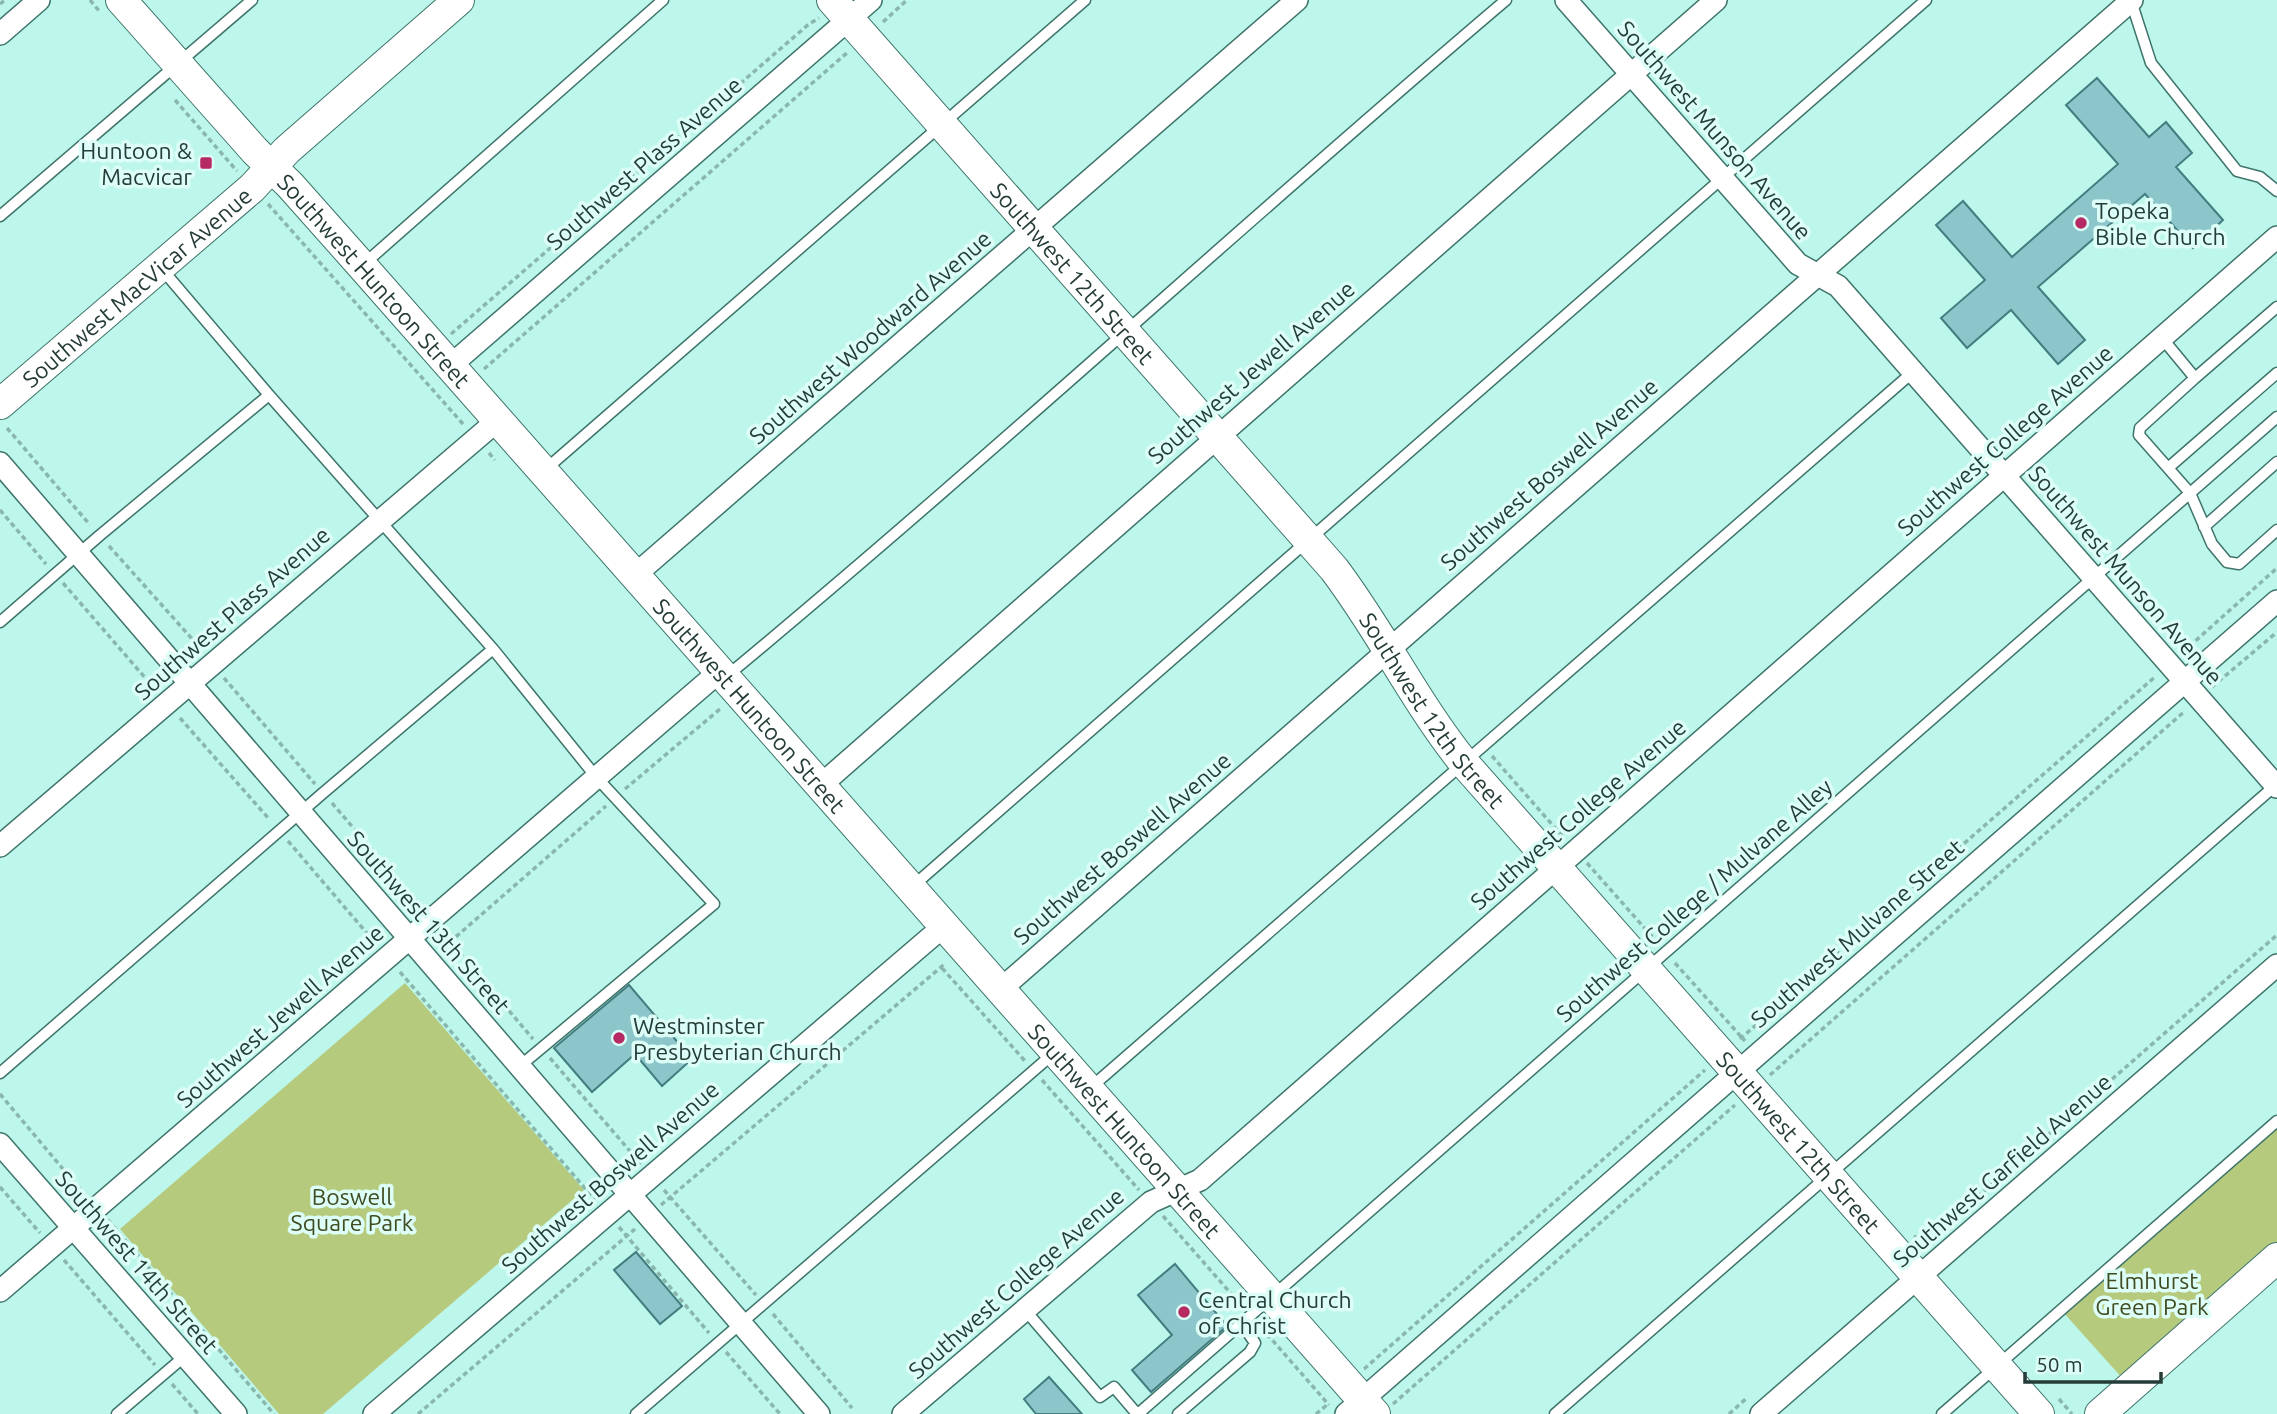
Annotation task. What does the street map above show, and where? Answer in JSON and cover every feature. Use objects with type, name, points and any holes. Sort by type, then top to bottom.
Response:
[{"type":"main road","name":"Southwest MacVicar Avenue","points":[[0,404],[262,177],[287,150],[459,0]]},
{"type":"main road","name":"Southwest Huntoon Street","points":[[114,10],[169,73],[255,151],[262,177],[362,266],[450,366],[487,429],[543,471],[955,936],[1364,1404]]},
{"type":"main road","name":"Southwest 12th Street","points":[[851,12],[943,125],[1309,539],[1348,587],[1438,728],[1474,754],[1751,1066],[1829,1176],[1920,1254],[1997,1366],[2047,1404]]},
{"type":"main road","points":[[2100,1414],[2277,1258]]},
{"type":"street","points":[[0,34],[39,0]]},
{"type":"street","name":"Southwest Woodward Avenue","points":[[635,575],[1297,0]]},
{"type":"street","name":"Southwest Munson Avenue","points":[[1566,0],[1798,264],[1838,286],[2276,785]]},
{"type":"street","name":"Southwest Jewell Avenue","points":[[821,785],[1716,0]]},
{"type":"street","name":"Southwest Boswell Avenue","points":[[1001,989],[2132,0]]},
{"type":"street","name":"Southwest Plass Avenue","points":[[450,366],[851,12]]},
{"type":"street","name":"Southwest College Avenue","points":[[903,1414],[1151,1202],[1200,1180],[2277,237]]},
{"type":"street","name":"Southwest Plass Avenue","points":[[0,846],[487,429]]},
{"type":"street","name":"Southwest 13th Street","points":[[0,463],[819,1414]]},
{"type":"street","name":"Southwest Mulvane Street","points":[[1364,1404],[2277,601]]},
{"type":"street","name":"Southwest Jewell Avenue","points":[[0,1291],[597,778],[723,674]]},
{"type":"street","name":"Southwest Boswell Avenue","points":[[374,1414],[630,1194],[955,936]]},
{"type":"street","name":"Southwest Garfield Avenue","points":[[1761,1414],[1920,1254],[2277,965]]},
{"type":"street","name":"Southwest 14th Street","points":[[0,1144],[236,1414]]},
{"type":"lane","points":[[0,216],[252,0]]},
{"type":"lane","points":[[362,266],[663,0]]},
{"type":"lane","points":[[543,471],[1085,0]]},
{"type":"lane","points":[[723,674],[1127,332],[1392,97],[1506,0]]},
{"type":"lane","points":[[911,887],[1926,0]]},
{"type":"lane","points":[[2132,0],[2151,63],[2238,172],[2260,177],[2277,191]]},
{"type":"lane","points":[[160,265],[269,395],[493,649],[597,778],[714,904],[520,1066]]},
{"type":"lane","points":[[2277,307],[2140,428],[2139,435],[2190,493],[2212,544],[2227,562],[2239,564],[2277,530]]},
{"type":"lane","points":[[2162,338],[2195,378]]},
{"type":"lane","points":[[1089,1089],[1913,372]]},
{"type":"lane","points":[[2168,468],[2277,373]]},
{"type":"lane","points":[[0,622],[269,395]]},
{"type":"lane","name":"Southwest College / Mulvane Alley","points":[[1137,1414],[2277,417]]},
{"type":"lane","points":[[2204,527],[2277,463]]},
{"type":"lane","points":[[0,1073],[299,813],[493,649]]},
{"type":"lane","points":[[1555,1414],[2276,785]]},
{"type":"lane","points":[[636,1414],[1056,1051]]},
{"type":"lane","points":[[1942,1414],[2277,1121]]},
{"type":"lane","points":[[1025,1310],[1100,1397],[1114,1387],[1137,1414]]},
{"type":"lane","points":[[1178,1414],[1250,1352],[1255,1343],[1242,1324]]},
{"type":"lane","points":[[117,1414],[185,1356]]},
{"type":"path","points":[[0,4],[5,0]]},
{"type":"path","points":[[90,0],[114,10]]},
{"type":"path","points":[[450,335],[809,24],[822,16],[907,0]]},
{"type":"path","points":[[482,371],[851,12]]},
{"type":"path","points":[[169,73],[487,429],[495,460]]},
{"type":"path","points":[[1364,1404],[1751,1066],[2169,664],[2277,568]]},
{"type":"path","points":[[1317,1414],[1364,1404],[1751,1066],[2277,632]]},
{"type":"path","points":[[406,979],[720,709]]},
{"type":"path","points":[[1474,754],[1751,1066]]},
{"type":"path","points":[[1920,1254],[2277,935]]},
{"type":"path","points":[[418,1414],[942,967],[955,936]]},
{"type":"path","points":[[942,967],[1151,1202]]},
{"type":"path","points":[[0,1094],[274,1414]]},
{"type":"path","points":[[0,1187],[198,1414]]},
{"type":"path","points":[[1729,1414],[1749,1396]]},
{"type":"path","points":[[2047,1404],[2072,1414]]},
{"type":"green space","name":"Boswell Square Park","points":[[405,983],[584,1190],[323,1414],[279,1414],[120,1229]]},
{"type":"green space","name":"Elmhurst Green Park","points":[[2277,1124],[2277,1242],[2123,1379],[2063,1312]]},
{"type":"building","name":"Topeka Bible Church","points":[[2097,78],[2149,137],[2166,122],[2192,153],[2176,167],[2223,220],[2193,248],[2145,194],[2038,287],[2085,340],[2058,364],[2011,310],[1967,348],[1941,318],[1985,280],[1936,225],[1963,201],[2012,257],[2118,164],[2066,105]]},
{"type":"building","name":"Westminster Presbyterian Church","points":[[629,985],[692,1059],[662,1086],[635,1054],[592,1092],[554,1048]]},
{"type":"building","points":[[636,1252],[682,1306],[660,1324],[614,1270]]},
{"type":"building","name":"Central Church of Christ","points":[[1175,1264],[1227,1326],[1151,1392],[1132,1370],[1172,1335],[1138,1295]]},
{"type":"building","points":[[1049,1377],[1082,1414],[1036,1414],[1024,1399]]},
{"type":"place","name":"Huntoon & Macvicar","points":[[206,163]]},
{"type":"place","name":"Topeka Bible Church","points":[[2081,223]]},
{"type":"place","name":"Westminster Presbyterian Church","points":[[619,1038]]},
{"type":"place","name":"Central Church of Christ","points":[[1184,1312]]}]
